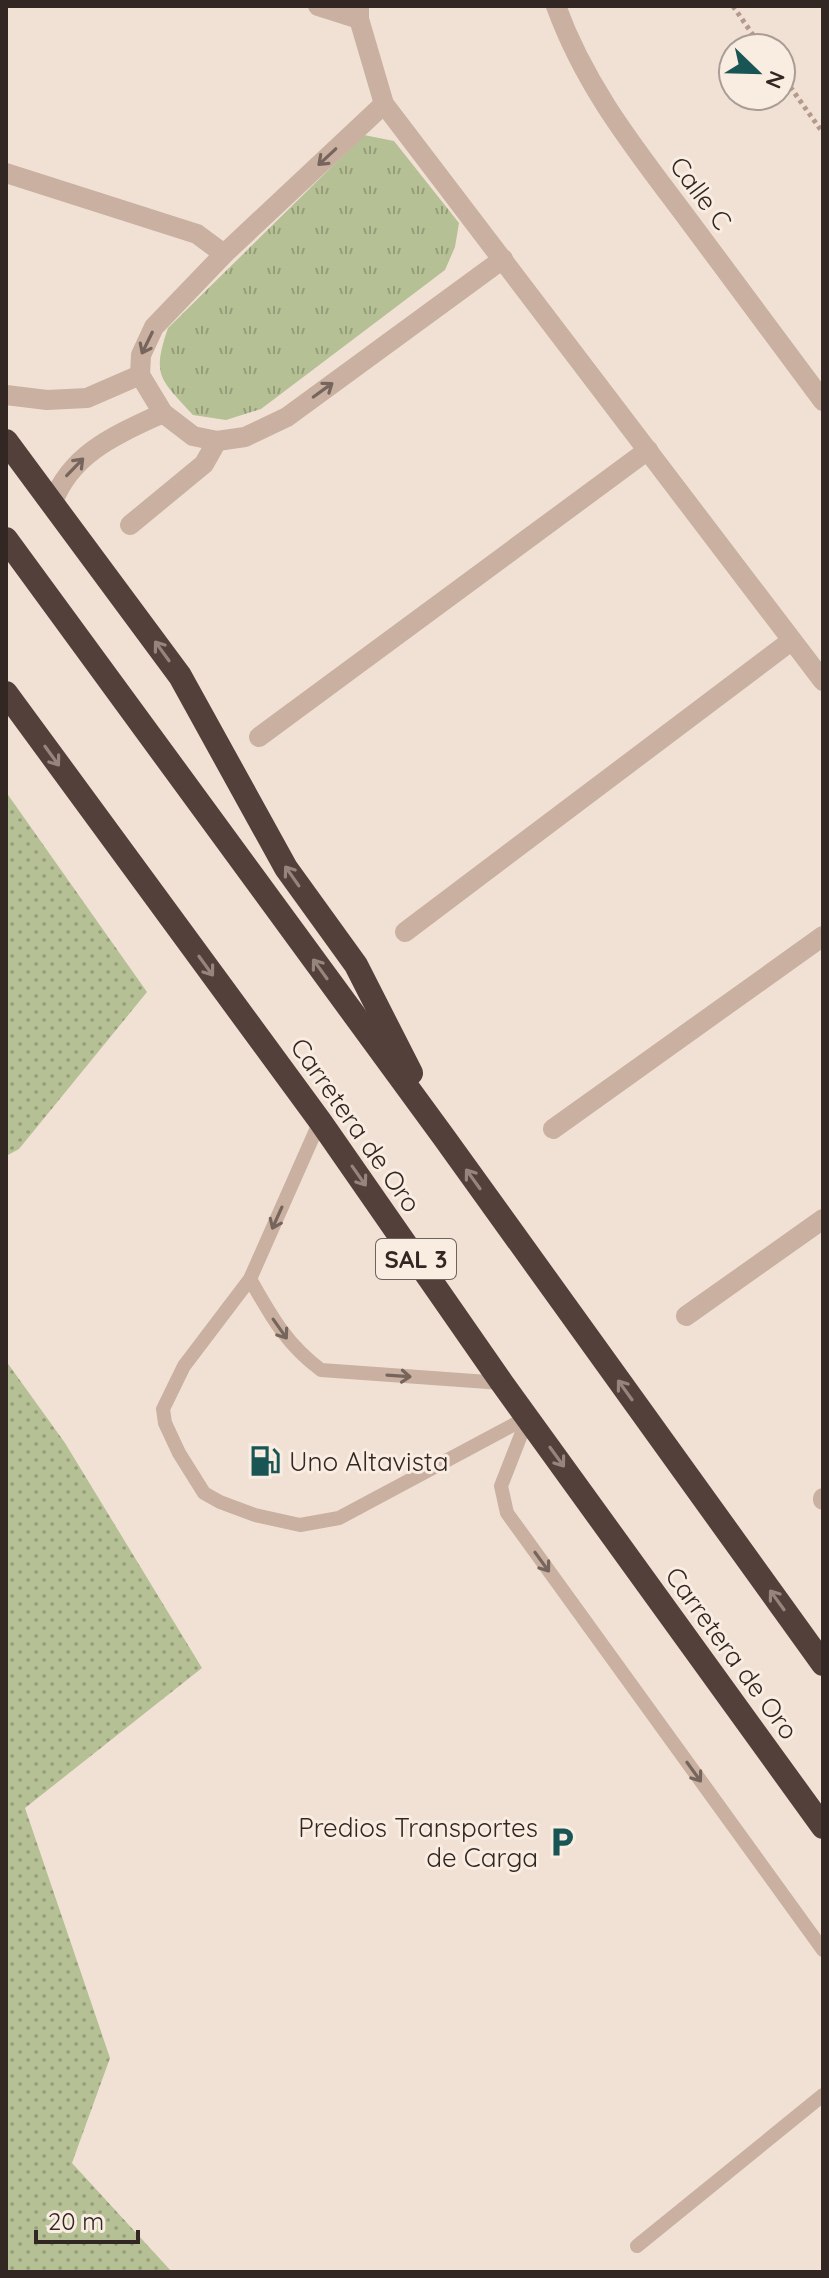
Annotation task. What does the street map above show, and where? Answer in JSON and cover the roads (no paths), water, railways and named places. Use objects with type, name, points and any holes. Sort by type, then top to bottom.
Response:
[{"type":"highway","points":[[6,441],[180,676],[286,868],[356,965],[443,1136]]},
{"type":"highway","points":[[6,539],[443,1136],[823,1664]]},
{"type":"highway","name":"Carretera de Oro","points":[[6,693],[320,1121],[502,1383],[823,1827]]},
{"type":"street","points":[[318,6],[359,13],[384,104],[823,681]]},
{"type":"street","name":"Calle C","points":[[556,6],[568,41],[589,82],[823,401]]},
{"type":"street","points":[[384,104],[224,254],[154,327],[141,355],[140,375],[163,413],[193,436],[217,441],[245,437],[287,417],[503,259]]},
{"type":"street","points":[[6,173],[197,234],[224,254]]},
{"type":"street","points":[[6,395],[47,400],[87,398],[140,375]]},
{"type":"street","points":[[53,502],[60,484],[82,459],[107,439],[163,413]]},
{"type":"street","points":[[130,525],[204,464],[217,441]]},
{"type":"street","points":[[259,737],[648,450]]},
{"type":"street","points":[[405,932],[791,641]]},
{"type":"street","points":[[553,1129],[823,936]]},
{"type":"street","points":[[686,1316],[823,1219]]},
{"type":"lane","points":[[320,1121],[250,1279],[184,1366],[163,1409],[165,1423],[179,1453],[204,1493],[255,1515],[300,1525],[339,1518],[528,1417]]},
{"type":"lane","points":[[250,1279],[279,1329],[298,1353],[321,1370],[502,1383]]},
{"type":"lane","points":[[528,1417],[501,1486],[507,1513],[823,1950]]},
{"type":"lane","points":[[637,2246],[823,2095]]},
{"type":"place","name":"Uno Altavista","points":[[265,1461]]},
{"type":"place","name":"Predios Transportes de Carga","points":[[562,1842]]}]
